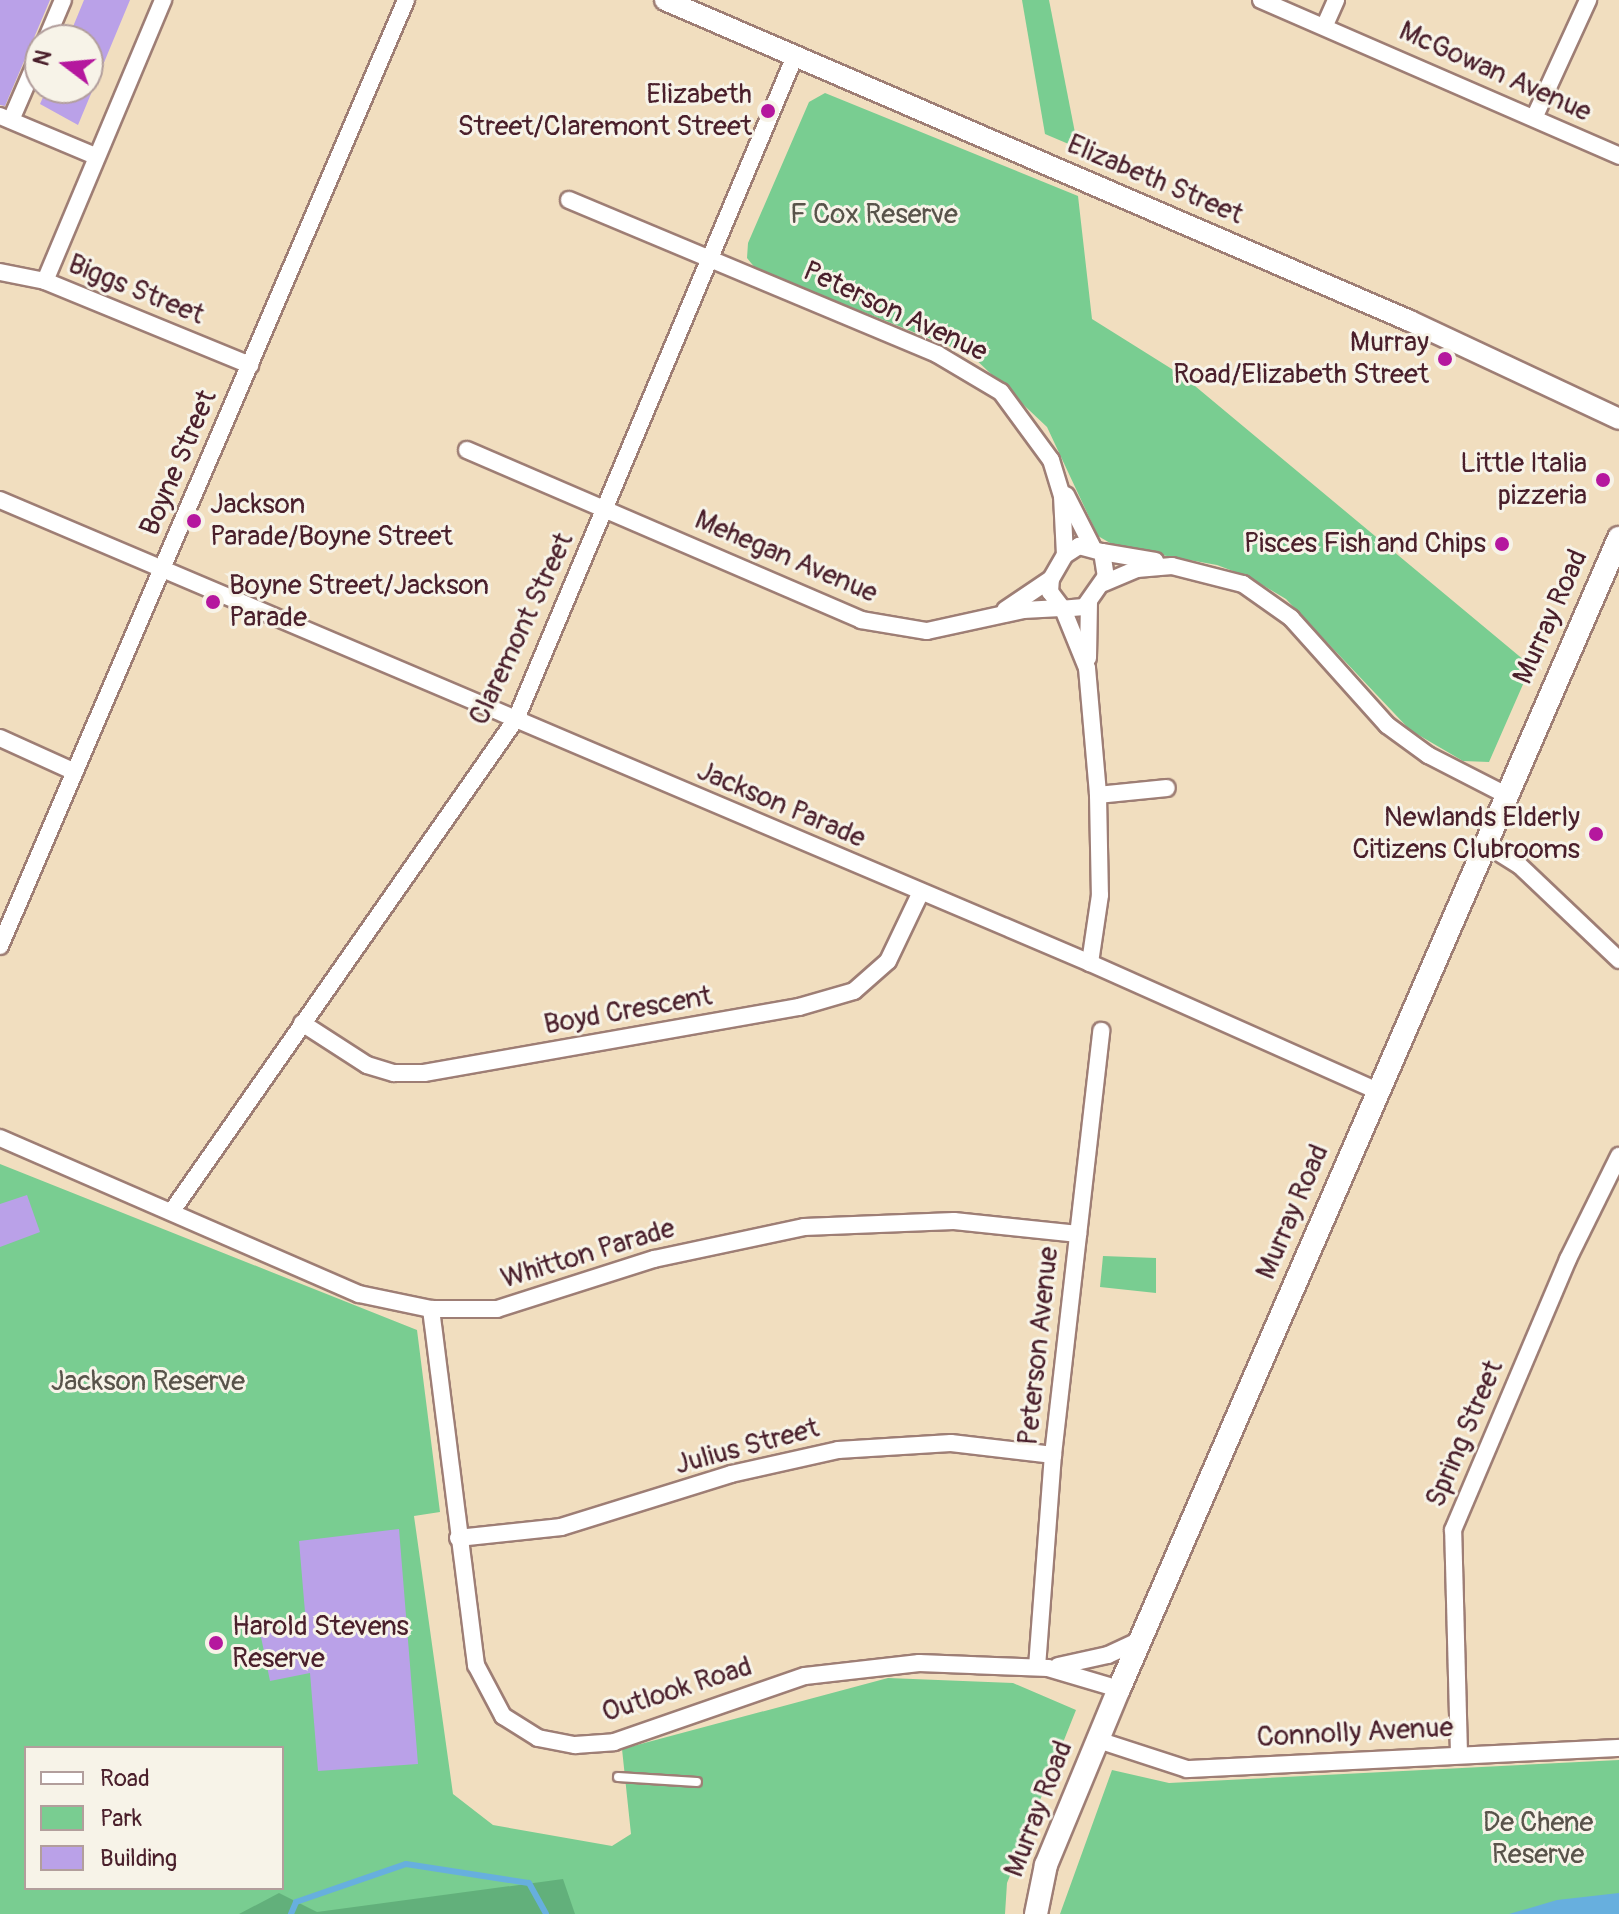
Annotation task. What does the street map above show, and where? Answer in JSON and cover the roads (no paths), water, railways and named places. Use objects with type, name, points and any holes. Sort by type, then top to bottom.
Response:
[{"type":"main road","name":"Murray Road","points":[[1036,1914],[1039,1885],[1119,1689],[1619,538]]},
{"type":"street","points":[[53,24],[63,0]]},
{"type":"street","points":[[45,281],[163,0]]},
{"type":"street","name":"Boyne Street","points":[[0,946],[406,0]]},
{"type":"street","name":"Elizabeth Street","points":[[666,0],[1410,321],[1619,419]]},
{"type":"street","name":"McGowan Avenue","points":[[1261,0],[1535,116],[1619,156]]},
{"type":"street","points":[[1325,25],[1336,0]]},
{"type":"street","points":[[1535,116],[1588,0]]},
{"type":"street","name":"Claremont Street","points":[[172,1211],[516,719],[795,56]]},
{"type":"street","points":[[24,83],[5,118],[95,156]]},
{"type":"street","name":"Peterson Avenue","points":[[569,200],[971,372],[1001,392],[1028,424],[1097,549]]},
{"type":"street","name":"Biggs Street","points":[[0,272],[45,281],[250,365]]},
{"type":"street","name":"Mehegan Avenue","points":[[467,450],[861,620],[927,631],[997,615],[1062,609]]},
{"type":"street","name":"Peterson Avenue","points":[[1059,483],[1065,555]]},
{"type":"street","name":"Jackson Parade","points":[[0,500],[920,894],[1090,963],[1378,1091]]},
{"type":"street","points":[[1087,668],[1062,609],[1050,592],[1051,579],[1065,555],[1079,546],[1222,575],[1267,600],[1320,649],[1387,725],[1428,755],[1506,795]]},
{"type":"street","points":[[1090,963],[1100,895],[1098,795],[1087,668],[1089,603],[1104,583],[1108,567],[1097,549]]},
{"type":"street","points":[[1104,583],[1137,569],[1172,566]]},
{"type":"street","name":"Mehegan Avenue","points":[[997,615],[1051,579]]},
{"type":"street","points":[[1062,609],[1089,603]]},
{"type":"street","points":[[0,738],[75,772]]},
{"type":"street","points":[[1098,795],[1167,788]]},
{"type":"street","points":[[1485,844],[1519,865],[1619,960]]},
{"type":"street","name":"Boyd Crescent","points":[[302,1023],[367,1065],[394,1073],[424,1073],[799,1007],[854,991],[888,961],[920,894]]},
{"type":"street","name":"Peterson Avenue","points":[[1042,1667],[1053,1455],[1101,1031]]},
{"type":"street","name":"Whitton Parade","points":[[0,1138],[359,1294],[431,1309],[497,1309],[654,1259],[804,1227],[954,1221],[1078,1234]]},
{"type":"street","name":"Spring Street","points":[[1459,1754],[1453,1530],[1568,1259],[1619,1156]]},
{"type":"street","name":"Outlook Road","points":[[431,1309],[476,1665],[503,1716],[538,1738],[575,1745],[614,1742],[805,1676],[919,1663],[1042,1667],[1108,1655],[1140,1640]]},
{"type":"street","name":"Julius Street","points":[[458,1538],[561,1527],[731,1474],[838,1450],[951,1443],[1053,1455]]},
{"type":"street","name":"Outlook Road","points":[[1042,1667],[1119,1689]]},
{"type":"street","name":"Connolly Avenue","points":[[1098,1740],[1187,1769],[1619,1748]]},
{"type":"lane","points":[[618,1777],[697,1782]]},
{"type":"water","points":[[1619,1893],[1619,1914],[1509,1914],[1557,1900]]},
{"type":"waterway","points":[[291,1914],[296,1902],[406,1864],[529,1883],[546,1914]]},
{"type":"place","name":"Elizabeth Street/Claremont Street","points":[[768,111]]},
{"type":"place","name":"Murray Road/Elizabeth Street","points":[[1445,359]]},
{"type":"place","name":"Little Italia pizzeria","points":[[1603,480]]},
{"type":"place","name":"Jackson Parade/Boyne Street","points":[[194,521]]},
{"type":"place","name":"Pisces Fish and Chips","points":[[1502,544]]},
{"type":"place","name":"Boyne Street/Jackson Parade","points":[[213,602]]},
{"type":"place","name":"Newlands Elderly Citizens Clubrooms","points":[[1596,834]]},
{"type":"place","name":"Harold Stevens Reserve","points":[[216,1643]]},
{"type":"park label","name":"F Cox Reserve","points":[[874,215]]},
{"type":"park label","name":"Jackson Reserve","points":[[148,1382]]},
{"type":"park label","name":"De Chene Reserve","points":[[1538,1839]]}]
